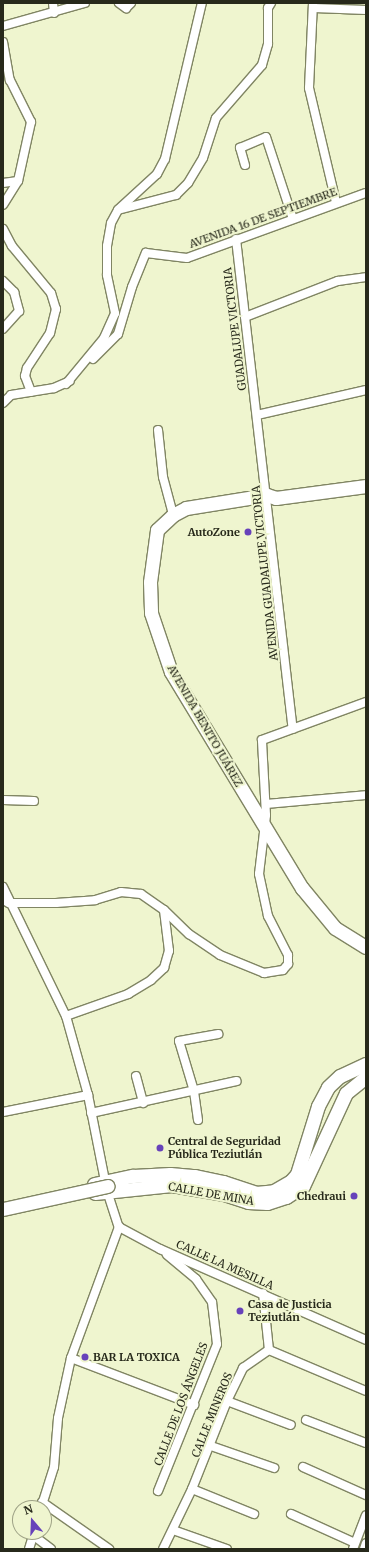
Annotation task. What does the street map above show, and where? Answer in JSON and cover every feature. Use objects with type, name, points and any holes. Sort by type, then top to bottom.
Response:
[{"type":"main road","name":"AVENIDA BENITO JUÁREZ","points":[[265,815],[171,672],[161,646],[152,613],[150,582],[152,549],[157,530],[173,515],[187,512],[270,498],[366,486]]},
{"type":"main road","name":"AVENIDA BENITO JUÁREZ","points":[[187,512],[173,524],[164,535],[159,553],[160,613],[177,670],[265,815],[296,871]]},
{"type":"main road","points":[[296,871],[327,908],[346,926],[366,939]]},
{"type":"main road","points":[[296,871],[302,888],[335,928],[366,947]]},
{"type":"main road","name":"CALLE DE MINA","points":[[3,1209],[72,1193],[172,1179],[206,1184],[257,1200],[279,1197],[300,1184],[308,1166],[326,1106],[344,1083],[365,1070]]},
{"type":"main road","name":"CALLE DE MINA","points":[[106,1186],[170,1174],[196,1176],[223,1182],[256,1193],[274,1191],[292,1181],[297,1174],[318,1106],[328,1086],[340,1076],[365,1070]]},
{"type":"main road","name":"CALLE DE MINA","points":[[106,1186],[172,1185],[224,1194],[248,1202],[267,1203],[286,1197],[303,1186],[346,1092],[365,1070]]},
{"type":"main road","points":[[3,1205],[106,1186]]},
{"type":"main road","points":[[3,1213],[106,1186]]},
{"type":"street","points":[[53,3],[54,13]]},
{"type":"street","points":[[119,3],[129,6]]},
{"type":"street","points":[[3,403],[11,395],[66,384],[104,338],[115,313],[107,275],[107,246],[111,223],[118,210],[157,174],[165,159],[202,3]]},
{"type":"street","points":[[118,210],[176,195],[188,183],[203,158],[216,118],[262,65],[268,44],[268,8],[271,3]]},
{"type":"street","points":[[3,26],[82,4]]},
{"type":"street","points":[[336,202],[309,88],[313,5],[366,10]]},
{"type":"street","points":[[3,42],[10,80],[31,122],[18,181],[3,205]]},
{"type":"street","points":[[245,165],[240,148],[266,137],[293,219]]},
{"type":"street","points":[[3,184],[18,181]]},
{"type":"street","name":"AVENIDA 16 DE SEPTIEMBRE","points":[[66,384],[118,334],[132,287],[146,253],[187,258],[336,202],[366,193]]},
{"type":"street","points":[[3,229],[12,246],[51,293],[56,309],[50,333],[27,368],[25,376],[31,392]]},
{"type":"street","name":"GUADALUPE VICTORIA","points":[[236,239],[257,415]]},
{"type":"street","points":[[245,317],[338,281],[366,277]]},
{"type":"street","points":[[3,281],[14,292],[19,311],[3,329]]},
{"type":"street","points":[[257,415],[366,390]]},
{"type":"street","name":"AVENIDA GUADALUPE VICTORIA","points":[[257,415],[270,498],[293,729]]},
{"type":"street","points":[[158,430],[163,477],[173,515]]},
{"type":"street","points":[[6,902],[95,900],[121,892],[141,894],[164,910],[189,934],[220,955],[264,973],[282,970],[288,964],[288,955],[268,916],[259,874],[265,815],[262,740],[366,702]]},
{"type":"street","points":[[265,815],[366,795]]},
{"type":"street","points":[[3,800],[34,801]]},
{"type":"street","points":[[3,887],[6,902],[66,1016],[88,1095],[106,1186],[120,1227],[71,1358],[58,1418],[54,1467],[44,1500]]},
{"type":"street","points":[[66,1016],[128,994],[151,980],[164,968],[169,951],[164,910]]},
{"type":"street","points":[[198,1120],[194,1091],[179,1041],[218,1034]]},
{"type":"street","points":[[136,1076],[143,1102]]},
{"type":"street","points":[[92,1113],[237,1081]]},
{"type":"street","points":[[3,1112],[88,1095]]},
{"type":"street","name":"CALLE LA MESILLA","points":[[120,1227],[160,1249],[366,1340]]},
{"type":"street","name":"CALLE DE LOS ÁNGELES","points":[[158,1491],[194,1405],[217,1344],[212,1302],[196,1279],[160,1249]]},
{"type":"street","points":[[263,1294],[268,1350],[366,1391]]},
{"type":"street","name":"CALLE MINEROS","points":[[163,1549],[192,1490],[211,1446],[227,1401],[243,1368],[268,1350]]},
{"type":"street","points":[[71,1358],[194,1405]]},
{"type":"street","points":[[227,1401],[291,1425]]},
{"type":"street","points":[[306,1420],[366,1443]]},
{"type":"street","points":[[211,1446],[274,1468]]},
{"type":"street","points":[[303,1467],[366,1495]]},
{"type":"street","points":[[192,1490],[254,1514]]},
{"type":"street","points":[[52,1512],[109,1549]]},
{"type":"street","points":[[291,1514],[354,1546],[366,1515]]},
{"type":"street","points":[[173,1530],[227,1549]]},
{"type":"street","points":[[41,1540],[51,1549]]},
{"type":"place","name":"AutoZone","points":[[248,532]]},
{"type":"place","name":"Central de Seguridad Pública Teziutlán","points":[[160,1148]]},
{"type":"place","name":"Chedraui","points":[[354,1196]]},
{"type":"place","name":"Casa de Justicia Teziutlán","points":[[240,1311]]},
{"type":"place","name":"BAR LA TOXICA","points":[[85,1357]]}]
